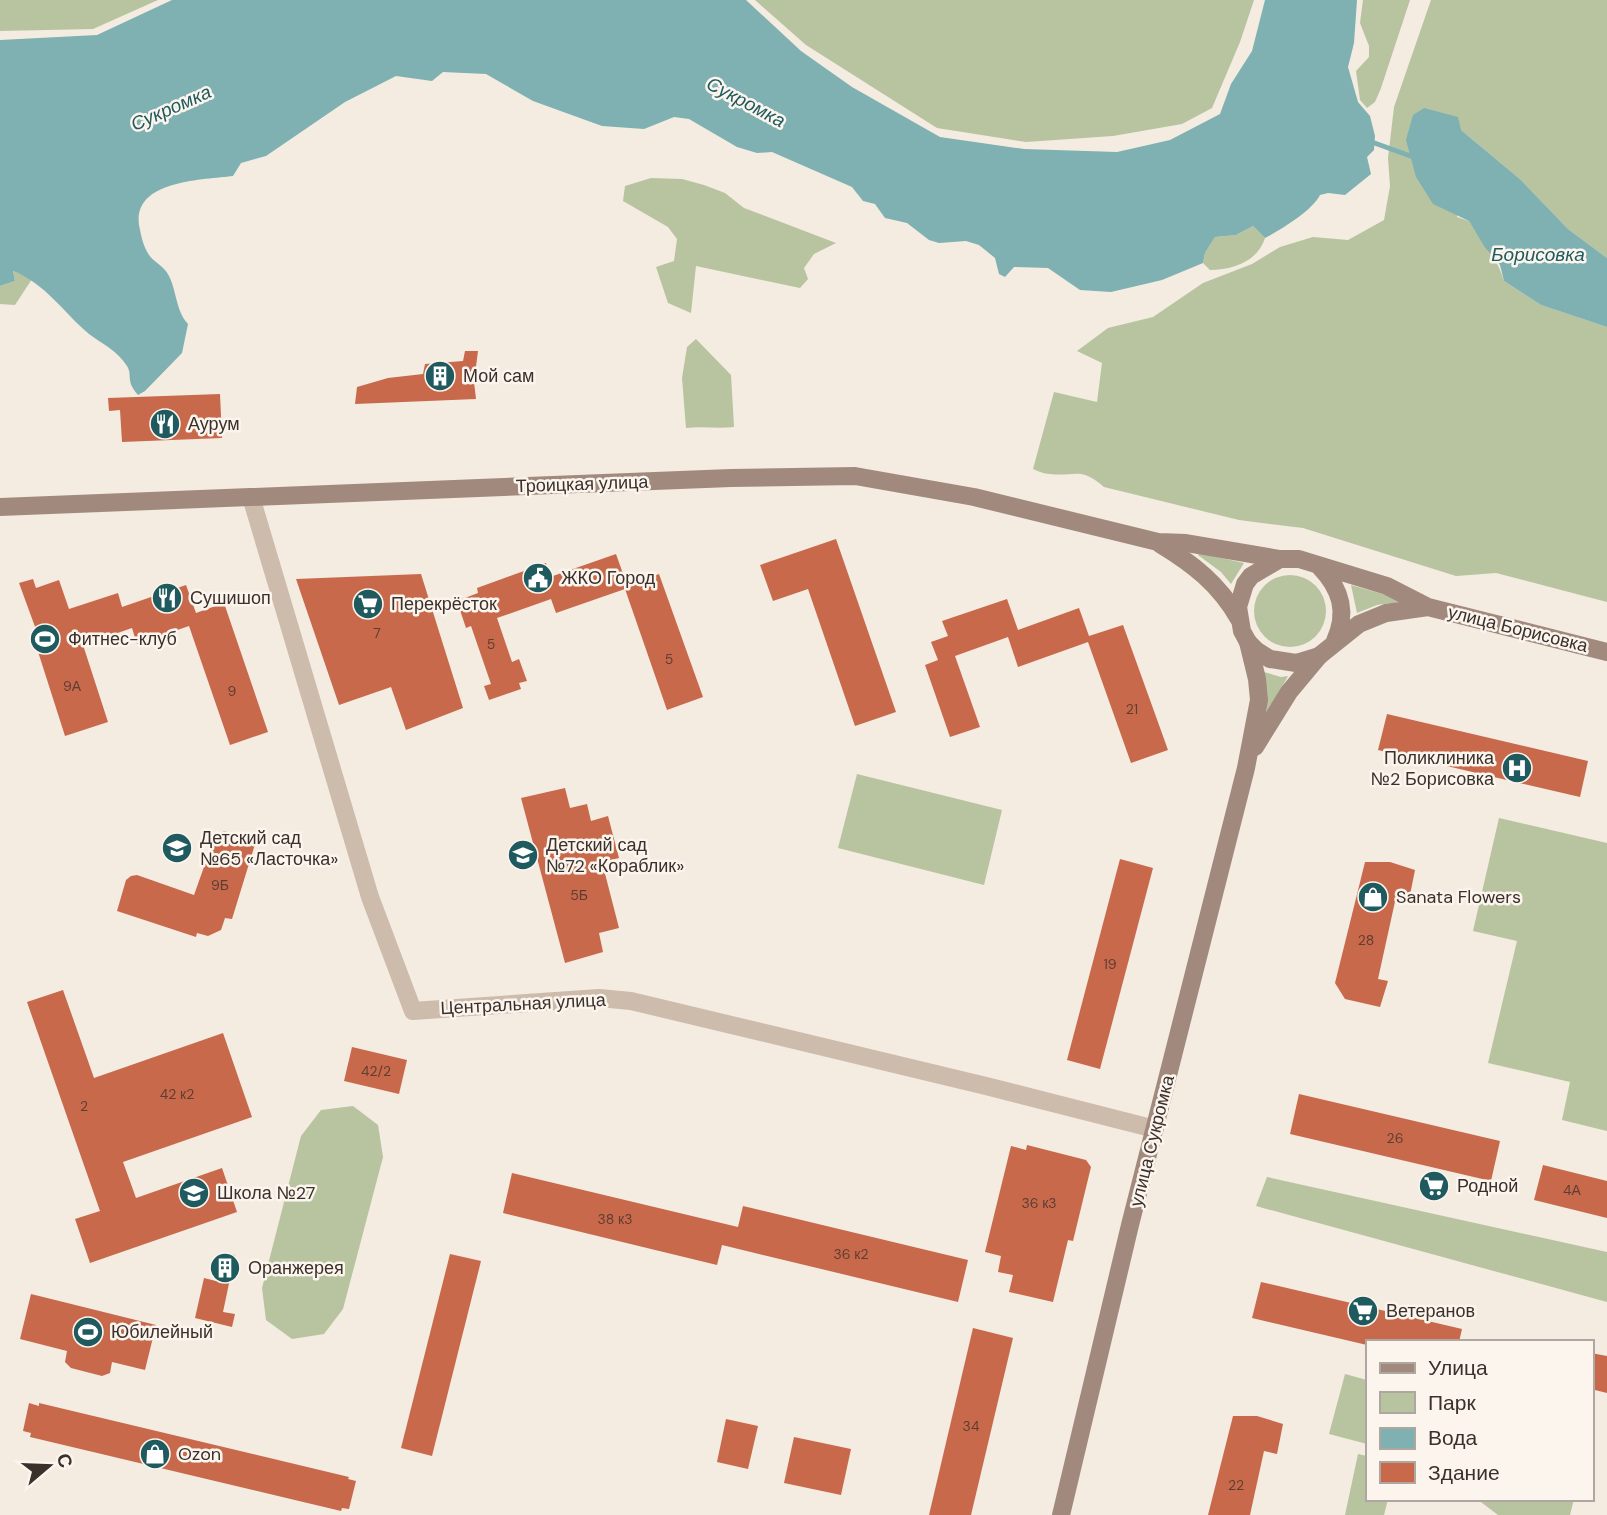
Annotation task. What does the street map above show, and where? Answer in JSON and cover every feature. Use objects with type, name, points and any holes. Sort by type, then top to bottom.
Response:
[{"type":"street","name":"Троицкая улица","points":[[0,507],[731,478],[855,476],[962,494],[1157,542],[1186,543],[1280,559]]},
{"type":"street","name":"Центральная улица","points":[[251,497],[370,897],[413,1011],[599,998],[631,1001],[972,1082],[1155,1129]]},
{"type":"street","name":"Троицкая улица","points":[[1157,542],[1208,577],[1239,619]]},
{"type":"street","points":[[1280,559],[1299,559],[1387,586],[1428,607],[1372,618],[1353,627],[1319,656],[1296,663],[1270,659],[1257,651],[1248,642],[1239,619],[1241,596],[1251,576],[1280,559]]},
{"type":"street","points":[[1320,567],[1331,578],[1341,600],[1341,623],[1335,641]]},
{"type":"street","name":"улица Борисовка","points":[[1428,607],[1607,652]]},
{"type":"street","name":"улица Сукромка","points":[[1061,1515],[1130,1225],[1246,768],[1259,701],[1248,642]]},
{"type":"street","name":"улица Сукромка","points":[[1246,768],[1256,745],[1289,692],[1319,656]]},
{"type":"green space","points":[[0,0],[158,0],[93,29],[0,31]]},
{"type":"green space","points":[[755,0],[1254,0],[1240,42],[1212,108],[1182,124],[1113,136],[1026,142],[937,128],[806,45]]},
{"type":"green space","points":[[1363,0],[1410,0],[1381,88],[1375,102],[1367,108],[1360,100],[1356,71],[1369,57],[1369,46],[1360,23]]},
{"type":"green space","points":[[1431,0],[1607,0],[1607,258],[1568,229],[1521,180],[1461,130],[1457,217],[1469,221],[1504,281],[1541,305],[1607,327],[1607,602],[1496,573],[1456,576],[1303,528],[1239,520],[1104,487],[1083,474],[1048,474],[1033,469],[1054,392],[1097,402],[1102,363],[1077,351],[1108,328],[1153,317],[1203,283],[1252,264],[1280,247],[1313,237],[1348,240],[1384,220],[1390,186],[1388,158],[1394,107]]},
{"type":"green space","points":[[651,178],[682,179],[704,185],[725,193],[744,208],[836,243],[814,254],[804,268],[808,279],[800,288],[696,266],[691,313],[668,303],[656,267],[674,261],[677,239],[668,227],[623,201],[625,186]]},
{"type":"green space","points":[[1253,226],[1265,238],[1262,246],[1251,258],[1236,266],[1219,270],[1210,270],[1203,263],[1205,253],[1215,237],[1236,235]]},
{"type":"green space","points":[[13,271],[32,279],[15,305],[0,304],[0,286],[15,281]]},
{"type":"green space","points":[[696,339],[731,375],[734,427],[686,428],[682,378],[687,347]]},
{"type":"green space","points":[[1199,553],[1244,563],[1231,584],[1221,572],[1198,555]]},
{"type":"green space","points":[[1290,575],[1310,581],[1320,591],[1326,611],[1320,631],[1310,641],[1290,647],[1270,641],[1260,631],[1254,611],[1260,591],[1270,581]]},
{"type":"green space","points":[[1351,585],[1400,599],[1400,602],[1377,605],[1357,613]]},
{"type":"green space","points":[[1264,672],[1281,677],[1288,676],[1262,723]]},
{"type":"green space","points":[[857,774],[1002,810],[984,885],[838,848]]},
{"type":"green space","points":[[1499,818],[1607,843],[1607,1131],[1562,1120],[1570,1082],[1488,1063],[1517,941],[1473,931]]},
{"type":"green space","points":[[353,1106],[378,1125],[383,1157],[343,1309],[324,1334],[292,1339],[266,1320],[262,1288],[301,1136],[321,1110]]},
{"type":"green space","points":[[1267,1177],[1607,1252],[1607,1302],[1256,1206]]},
{"type":"green space","points":[[1345,1374],[1366,1380],[1366,1444],[1329,1434]]},
{"type":"green space","points":[[1358,1454],[1366,1456],[1366,1501],[1388,1501],[1384,1515],[1345,1515]]},
{"type":"green space","points":[[1480,1501],[1574,1501],[1570,1515],[1498,1515]]},
{"type":"water","name":"Сукромка","points":[[172,0],[746,0],[801,51],[852,87],[940,137],[1024,149],[1117,152],[1170,140],[1220,114],[1231,84],[1252,51],[1265,0],[1357,0],[1354,43],[1348,67],[1358,102],[1370,116],[1375,136],[1374,150],[1367,157],[1371,174],[1345,195],[1320,195],[1303,214],[1265,238],[1253,226],[1236,235],[1215,237],[1205,253],[1203,263],[1162,280],[1111,292],[1080,290],[1048,268],[1014,267],[1005,277],[999,274],[995,258],[979,245],[966,241],[939,243],[929,240],[907,223],[885,218],[875,204],[863,201],[852,187],[772,152],[757,153],[737,147],[689,119],[674,117],[644,129],[602,126],[533,101],[486,74],[443,72],[432,81],[396,76],[345,102],[266,156],[241,163],[233,176],[172,185],[147,199],[140,210],[139,225],[144,244],[147,252],[169,276],[180,311],[188,324],[182,353],[138,395],[130,382],[127,366],[119,356],[89,334],[35,283],[13,271],[15,281],[0,286],[0,40],[97,35]]},
{"type":"water","name":"Борисовка","points":[[1424,108],[1458,117],[1461,130],[1521,180],[1568,229],[1607,258],[1607,327],[1541,305],[1504,281],[1500,265],[1484,246],[1469,221],[1433,204],[1416,177],[1406,140],[1413,115]]},
{"type":"building","name":"Мой сам","points":[[465,351],[478,351],[474,382],[476,399],[355,404],[357,387],[388,378],[423,374],[425,364],[463,361]]},
{"type":"building","name":"Аурум","points":[[220,394],[222,438],[122,442],[120,410],[109,411],[108,398]]},
{"type":"building","points":[[836,539],[896,712],[855,726],[808,589],[773,601],[760,565]]},
{"type":"building","points":[[616,554],[627,585],[659,574],[703,697],[667,710],[625,589],[556,613],[551,599],[497,618],[512,662],[519,659],[527,681],[519,683],[521,689],[489,700],[484,686],[491,684],[471,626],[466,628],[457,601],[478,593],[477,588],[546,563],[550,577]]},
{"type":"building","points":[[421,574],[463,708],[406,730],[391,687],[339,705],[296,579]]},
{"type":"building","points":[[33,579],[36,588],[59,580],[69,609],[118,593],[122,607],[186,585],[196,613],[224,603],[268,732],[230,745],[189,626],[137,644],[132,628],[83,645],[108,722],[65,736],[33,636],[38,635],[19,583]]},
{"type":"building","points":[[1007,599],[1018,630],[1079,608],[1089,636],[1123,625],[1168,750],[1131,763],[1088,642],[1018,667],[1008,637],[955,656],[980,727],[950,737],[925,665],[938,660],[931,642],[948,636],[942,621]]},
{"type":"building","points":[[1387,714],[1588,761],[1580,797],[1378,750]]},
{"type":"building","points":[[565,788],[570,808],[587,804],[591,821],[608,816],[619,858],[602,862],[619,928],[599,933],[603,952],[565,963],[521,798]]},
{"type":"building","points":[[224,831],[256,841],[232,919],[225,918],[221,930],[208,936],[197,933],[196,937],[117,911],[126,880],[131,876],[137,875],[194,895],[215,836]]},
{"type":"building","points":[[1120,859],[1153,868],[1100,1069],[1067,1060]]},
{"type":"building","points":[[1365,862],[1390,862],[1415,870],[1409,900],[1396,897],[1378,979],[1388,981],[1380,1007],[1345,999],[1335,983]]},
{"type":"building","points":[[63,990],[94,1078],[223,1033],[252,1117],[123,1162],[136,1198],[222,1168],[237,1212],[90,1263],[75,1219],[100,1211],[27,1002]]},
{"type":"building","points":[[352,1047],[407,1060],[399,1094],[344,1081]]},
{"type":"building","points":[[1299,1094],[1500,1141],[1491,1181],[1290,1134]]},
{"type":"building","points":[[1027,1145],[1086,1160],[1091,1167],[1073,1241],[1068,1240],[1053,1302],[1009,1292],[1013,1275],[998,1272],[1001,1256],[985,1252],[1011,1146],[1026,1150]]},
{"type":"building","points":[[1543,1165],[1607,1181],[1607,1218],[1534,1200]]},
{"type":"building","points":[[512,1173],[738,1227],[743,1206],[968,1260],[958,1302],[722,1245],[717,1265],[503,1213]]},
{"type":"building","points":[[222,1253],[235,1255],[223,1312],[235,1314],[232,1327],[195,1318],[204,1278],[216,1281]]},
{"type":"building","points":[[450,1254],[481,1261],[432,1456],[401,1448]]},
{"type":"building","points":[[1261,1282],[1462,1329],[1459,1340],[1366,1340],[1366,1345],[1252,1318]]},
{"type":"building","name":"Юбилейный","points":[[31,1294],[156,1325],[145,1370],[112,1362],[110,1373],[102,1376],[71,1368],[65,1362],[67,1351],[20,1339]]},
{"type":"building","points":[[973,1328],[1013,1338],[971,1515],[929,1515]]},
{"type":"building","points":[[1593,1353],[1607,1356],[1607,1393],[1593,1390]]},
{"type":"building","points":[[29,1403],[39,1406],[39,1403],[349,1477],[348,1479],[356,1481],[349,1509],[342,1508],[341,1511],[30,1437],[31,1433],[23,1431]]},
{"type":"building","points":[[1233,1416],[1257,1416],[1283,1424],[1277,1454],[1264,1451],[1250,1515],[1208,1515]]},
{"type":"building","points":[[726,1419],[758,1426],[748,1469],[717,1462]]},
{"type":"building","points":[[794,1437],[851,1449],[841,1495],[784,1483]]},
{"type":"waterway","name":"Борисовка","points":[[1369,141],[1416,158]]},
{"type":"place","name":"Мой сам","points":[[440,376]]},
{"type":"place","name":"Аурум","points":[[165,424]]},
{"type":"place","name":"ЖКО Город","points":[[538,578]]},
{"type":"place","name":"Сушишоп","points":[[167,598]]},
{"type":"place","name":"Перекрёсток","points":[[368,604]]},
{"type":"place","name":"Фитнес-клуб","points":[[45,639]]},
{"type":"place","name":"Поликлиника №2 Борисовка","points":[[1517,768]]},
{"type":"place","name":"Детский сад №65 «Ласточка»","points":[[177,848]]},
{"type":"place","name":"Детский сад №72 «Кораблик»","points":[[523,855]]},
{"type":"place","name":"Sanata Flowers","points":[[1373,897]]},
{"type":"place","name":"Родной","points":[[1434,1186]]},
{"type":"place","name":"Школа №27","points":[[194,1193]]},
{"type":"place","name":"Оранжерея","points":[[225,1268]]},
{"type":"place","name":"Ветеранов","points":[[1363,1311]]},
{"type":"place","name":"Юбилейный","points":[[88,1332]]},
{"type":"place","name":"Ozon","points":[[155,1454]]}]
